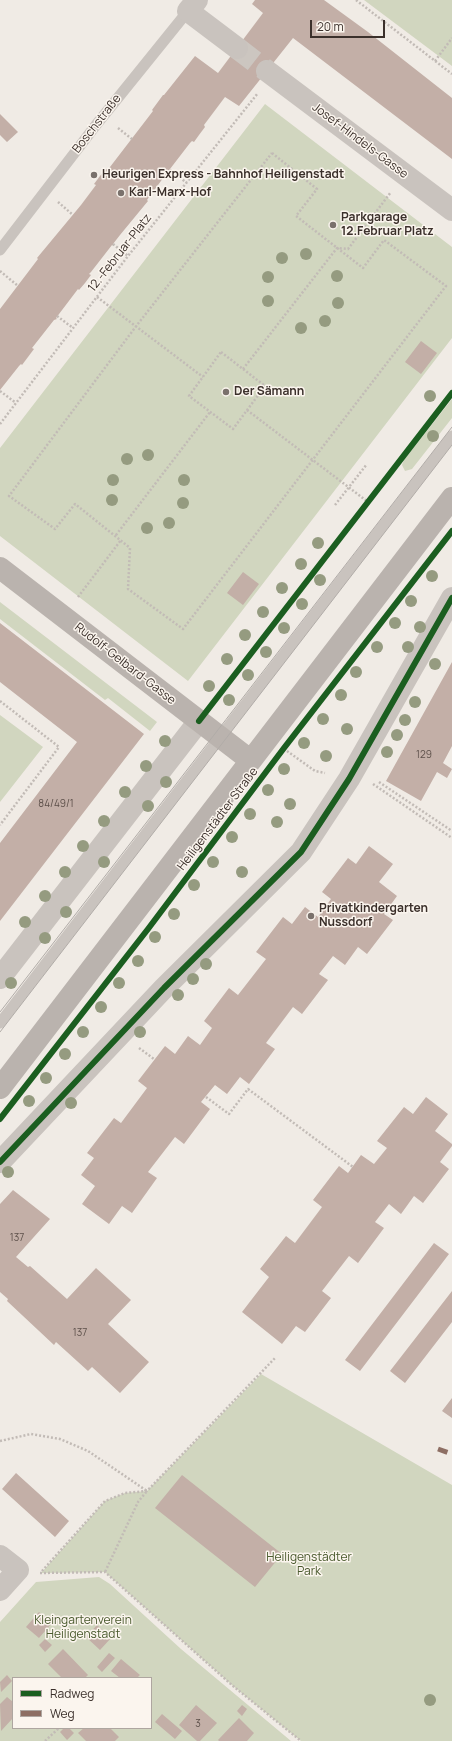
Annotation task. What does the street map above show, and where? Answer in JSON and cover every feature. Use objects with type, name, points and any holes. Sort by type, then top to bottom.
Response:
[{"type":"main road","name":"Heiligenstädter Straße","points":[[0,1088],[452,498]]},
{"type":"main road","name":"Rudolf-Gelbard-Gasse","points":[[0,568],[250,760]]},
{"type":"street","points":[[193,6],[237,48]]},
{"type":"street","name":"Josef-Hindels-Gasse","points":[[270,73],[452,210]]},
{"type":"street","points":[[0,1162],[33,1129],[164,988],[301,852],[349,779],[452,598]]},
{"type":"street","points":[[0,978],[198,721]]},
{"type":"street","points":[[0,1556],[18,1570],[0,1590]]},
{"type":"lane","name":"Boschstraße","points":[[0,250],[96,125],[193,6]]},
{"type":"lane","points":[[0,1023],[452,436]]},
{"type":"path","points":[[356,0],[452,74]]},
{"type":"path","points":[[435,61],[452,38]]},
{"type":"path","points":[[272,153],[318,189],[296,216],[337,248],[363,268],[384,240],[446,286],[182,629],[128,589],[130,548],[122,540],[75,504],[55,529],[9,496],[137,325],[272,153]]},
{"type":"path","points":[[170,170],[187,183]]},
{"type":"path","points":[[337,248],[348,249],[404,174]]},
{"type":"path","points":[[113,244],[128,256]]},
{"type":"path","points":[[243,369],[337,248]]},
{"type":"path","points":[[0,271],[18,286]]},
{"type":"path","points":[[97,296],[137,325],[203,377]]},
{"type":"path","points":[[57,316],[73,328]]},
{"type":"path","points":[[221,352],[243,369],[265,386],[233,429],[188,396],[221,352]]},
{"type":"path","points":[[0,391],[16,403]]},
{"type":"path","points":[[247,410],[349,487],[366,505],[373,496]]},
{"type":"path","points":[[115,536],[210,412]]},
{"type":"path","points":[[335,505],[367,464]]},
{"type":"path","points":[[63,616],[122,540]]},
{"type":"path","points":[[0,701],[59,747],[0,825]]},
{"type":"path","points":[[280,755],[289,742]]},
{"type":"path","points":[[284,748],[315,771],[332,775]]},
{"type":"path","points":[[379,782],[452,831]]},
{"type":"path","points":[[372,784],[452,838]]},
{"type":"path","points":[[145,1052],[154,1060]]},
{"type":"path","points":[[206,1097],[229,1114],[248,1089],[353,1167]]},
{"type":"path","points":[[105,1572],[138,1502],[276,1357]]},
{"type":"path","points":[[0,1441],[31,1434],[60,1438],[88,1451],[147,1491]]},
{"type":"path","points":[[41,1573],[105,1501],[125,1492],[147,1491]]},
{"type":"path","points":[[18,1570],[41,1573],[105,1572],[233,1686],[301,1741]]},
{"type":"path","points":[[45,1741],[58,1729]]},
{"type":"green space","points":[[364,0],[452,0],[452,66]]},
{"type":"green space","points":[[265,104],[452,247],[452,338],[188,681],[0,536],[0,448]]},
{"type":"green space","points":[[452,399],[452,418],[412,469],[405,471],[402,465],[404,460]]},
{"type":"green space","points":[[0,602],[157,722],[150,731],[108,698],[105,700],[0,619]]},
{"type":"green space","points":[[0,715],[43,747],[0,802]]},
{"type":"green space","name":"Heiligenstädter Park","points":[[261,1374],[452,1485],[452,1741],[301,1741],[233,1686],[105,1572],[41,1573],[105,1501],[125,1493],[147,1491]]},
{"type":"green space","name":"Kleingartenverein Heiligenstadt","points":[[99,1577],[110,1584],[181,1649],[291,1741],[0,1741],[0,1622],[36,1582]]},
{"type":"building","name":"Karl-Marx-Hof","points":[[255,0],[324,0],[368,32],[452,98],[452,159],[293,38],[239,106],[225,97],[204,125],[205,127],[194,142],[192,141],[190,143],[170,169],[172,170],[171,172],[169,170],[147,200],[148,201],[113,244],[114,246],[112,245],[89,274],[91,275],[85,283],[79,290],[78,289],[56,318],[57,319],[54,320],[32,348],[34,349],[22,365],[21,364],[19,366],[0,390],[0,309],[38,259],[37,258],[81,205],[96,185],[94,184],[100,176],[106,169],[108,170],[153,111],[152,110],[163,95],[195,56],[218,73],[263,13],[252,4]]},
{"type":"building","points":[[0,114],[18,132],[7,142],[0,135]]},
{"type":"building","points":[[421,341],[437,353],[421,374],[405,362]]},
{"type":"building","points":[[243,572],[259,584],[243,605],[227,593]]},
{"type":"building","points":[[0,623],[144,734],[0,921],[0,843],[77,742],[0,682]]},
{"type":"building","points":[[452,662],[452,746],[443,763],[452,769],[447,778],[437,772],[421,801],[386,781]]},
{"type":"building","points":[[369,846],[393,864],[379,882],[397,896],[384,914],[393,920],[367,954],[358,947],[345,965],[333,956],[319,974],[328,980],[302,1014],[293,1007],[266,1043],[275,1049],[249,1084],[240,1077],[227,1094],[215,1085],[201,1102],[210,1109],[184,1144],[175,1137],[148,1172],[157,1178],[132,1213],[122,1206],[109,1224],[82,1204],[95,1186],[81,1175],[94,1158],[87,1153],[114,1118],[121,1123],[147,1088],[138,1081],[165,1046],[175,1054],[188,1036],[200,1045],[212,1028],[204,1021],[229,988],[238,995],[266,959],[256,952],[283,917],[292,924],[305,907],[318,917],[331,899],[322,892],[348,858],[356,864]]},
{"type":"building","points":[[426,1097],[448,1114],[435,1131],[452,1144],[440,1162],[449,1169],[423,1203],[414,1196],[401,1214],[389,1204],[375,1222],[384,1228],[358,1263],[349,1256],[322,1291],[331,1298],[305,1332],[296,1326],[282,1344],[242,1312],[269,1277],[260,1269],[286,1236],[295,1243],[322,1207],[313,1200],[339,1166],[348,1173],[361,1155],[374,1164],[387,1148],[377,1141],[404,1107],[413,1114]]},
{"type":"building","points":[[13,1190],[50,1219],[16,1257],[28,1267],[30,1266],[67,1299],[96,1268],[131,1300],[108,1324],[149,1362],[120,1393],[92,1367],[88,1371],[56,1342],[54,1345],[7,1301],[8,1299],[0,1292],[0,1204]]},
{"type":"building","points":[[434,1243],[449,1254],[360,1371],[345,1360]]},
{"type":"building","points":[[452,1291],[452,1322],[405,1383],[390,1371]]},
{"type":"building","points":[[452,1398],[452,1418],[442,1411]]},
{"type":"building","points":[[16,1473],[69,1521],[55,1537],[2,1489]]},
{"type":"building","points":[[182,1475],[282,1554],[255,1587],[155,1508]]},
{"type":"building","points":[[39,1612],[52,1623],[39,1638],[26,1627]]},
{"type":"building","points":[[97,1625],[111,1638],[100,1650],[86,1637]]},
{"type":"building","points":[[45,1639],[52,1645],[45,1652],[39,1645]]},
{"type":"building","points":[[63,1649],[88,1675],[86,1677],[61,1677],[48,1664]]},
{"type":"building","points":[[109,1653],[115,1658],[102,1672],[97,1667]]},
{"type":"building","points":[[121,1659],[140,1675],[138,1677],[119,1677],[111,1671]]},
{"type":"building","points":[[7,1675],[12,1681],[1,1692],[0,1682]]},
{"type":"building","points":[[7,1697],[12,1701],[12,1719],[1,1731],[0,1704]]},
{"type":"building","points":[[196,1705],[217,1723],[200,1741],[197,1741],[179,1725]]},
{"type":"building","points":[[242,1705],[247,1709],[242,1716],[237,1711]]},
{"type":"building","points":[[162,1714],[182,1731],[175,1739],[155,1722]]},
{"type":"building","points":[[239,1718],[254,1733],[247,1741],[219,1741],[218,1740]]},
{"type":"building","points":[[63,1729],[70,1729],[74,1733],[67,1740],[60,1732]]},
{"type":"building","points":[[83,1729],[111,1729],[119,1737],[115,1741],[86,1741],[78,1733]]},
{"type":"tunnel","points":[[237,48],[267,71]]},
{"type":"tram line","points":[[0,1012],[452,427]]},
{"type":"tram line","points":[[0,1032],[452,445]]},
{"type":"marked path","points":[[438,1449],[452,1454]]},
{"type":"cycle path","points":[[199,721],[452,393]]},
{"type":"cycle path","points":[[0,1119],[148,929],[284,748],[452,531]]},
{"type":"cycle path","points":[[0,1162],[164,988],[301,852],[349,779],[452,598]]},
{"type":"place","name":"Heurigen Express - Bahnhof Heiligenstadt","points":[[94,175]]},
{"type":"place","name":"Karl-Marx-Hof","points":[[121,193]]},
{"type":"place","name":"Parkgarage 12.Februar Platz","points":[[333,225]]},
{"type":"place","name":"Der Sämann","points":[[226,392]]},
{"type":"place","name":"Privatkindergarten Nussdorf","points":[[311,916]]}]
